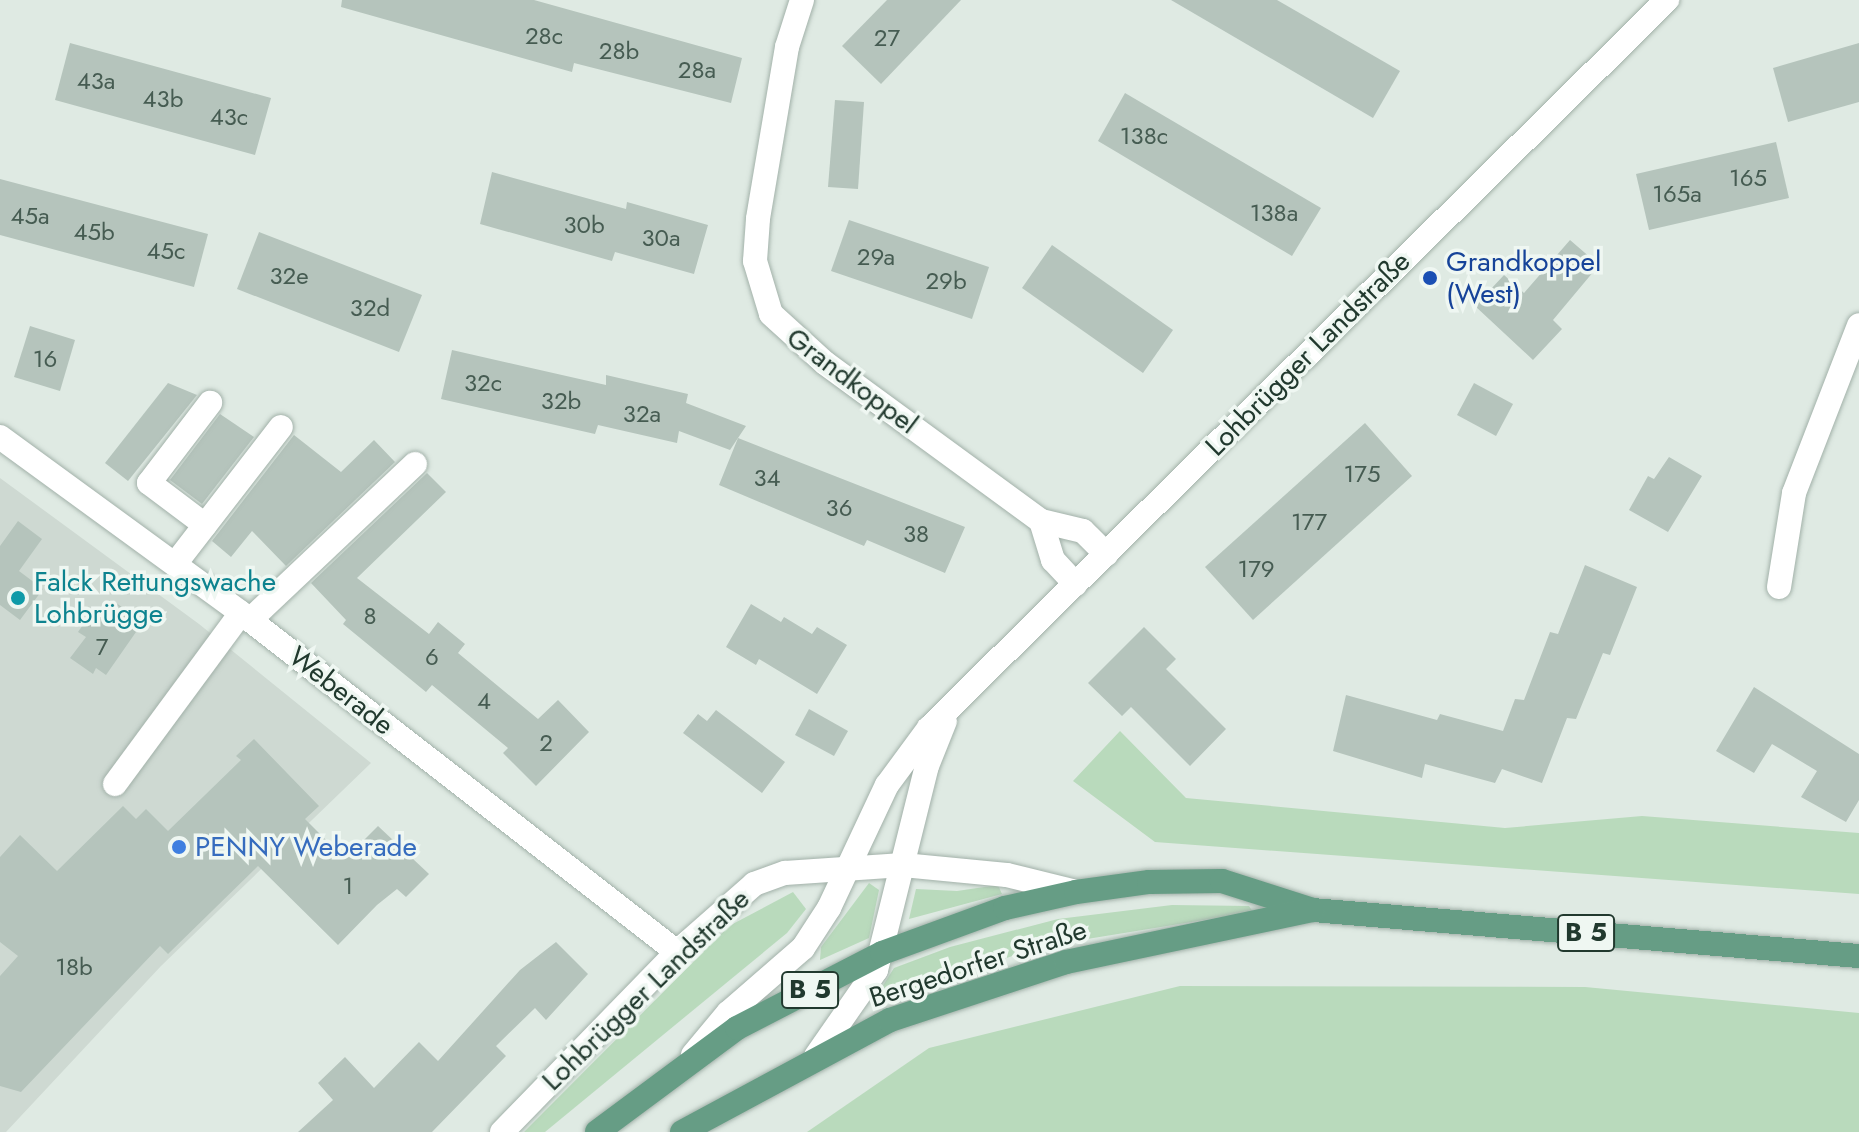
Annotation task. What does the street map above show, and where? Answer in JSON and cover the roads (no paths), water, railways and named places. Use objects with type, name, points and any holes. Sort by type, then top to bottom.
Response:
[{"type":"main road","name":"Bergedorfer Straße","points":[[597,1132],[737,1028],[882,953],[1005,908],[1076,892],[1149,882],[1222,881],[1313,910],[1859,956]]},
{"type":"main road","name":"Bergedorfer Straße","points":[[682,1132],[816,1056],[890,1020],[1066,962],[1313,910]]},
{"type":"street","name":"Grandkoppel","points":[[802,0],[787,47],[762,180],[755,261],[760,292],[783,329],[1041,521],[1083,531],[1106,554]]},
{"type":"street","name":"Lohbrügger Landstraße","points":[[686,1064],[728,1013],[803,948],[851,865],[887,785],[950,708],[1667,0]]},
{"type":"street","points":[[1779,587],[1794,493],[1859,325]]},
{"type":"street","points":[[205,525],[149,483],[210,403]]},
{"type":"street","points":[[175,564],[281,427]]},
{"type":"street","name":"Weberade","points":[[0,437],[246,616],[677,952]]},
{"type":"street","points":[[115,784],[246,616],[415,464]]},
{"type":"street","points":[[1041,521],[1053,560],[1075,584]]},
{"type":"street","name":"Lohbrügger Landstraße","points":[[816,1056],[870,983],[882,953],[927,766],[950,708]]},
{"type":"street","name":"Lohbrügger Landstraße","points":[[502,1132],[677,952],[747,888],[785,873],[851,865],[903,865],[1007,875],[1076,892]]},
{"type":"place","name":"Grandkoppel (West)","points":[[1430,278]]},
{"type":"place","name":"Falck Rettungswache Lohbrügge","points":[[18,598]]},
{"type":"place","name":"PENNY Weberade","points":[[179,847]]}]
